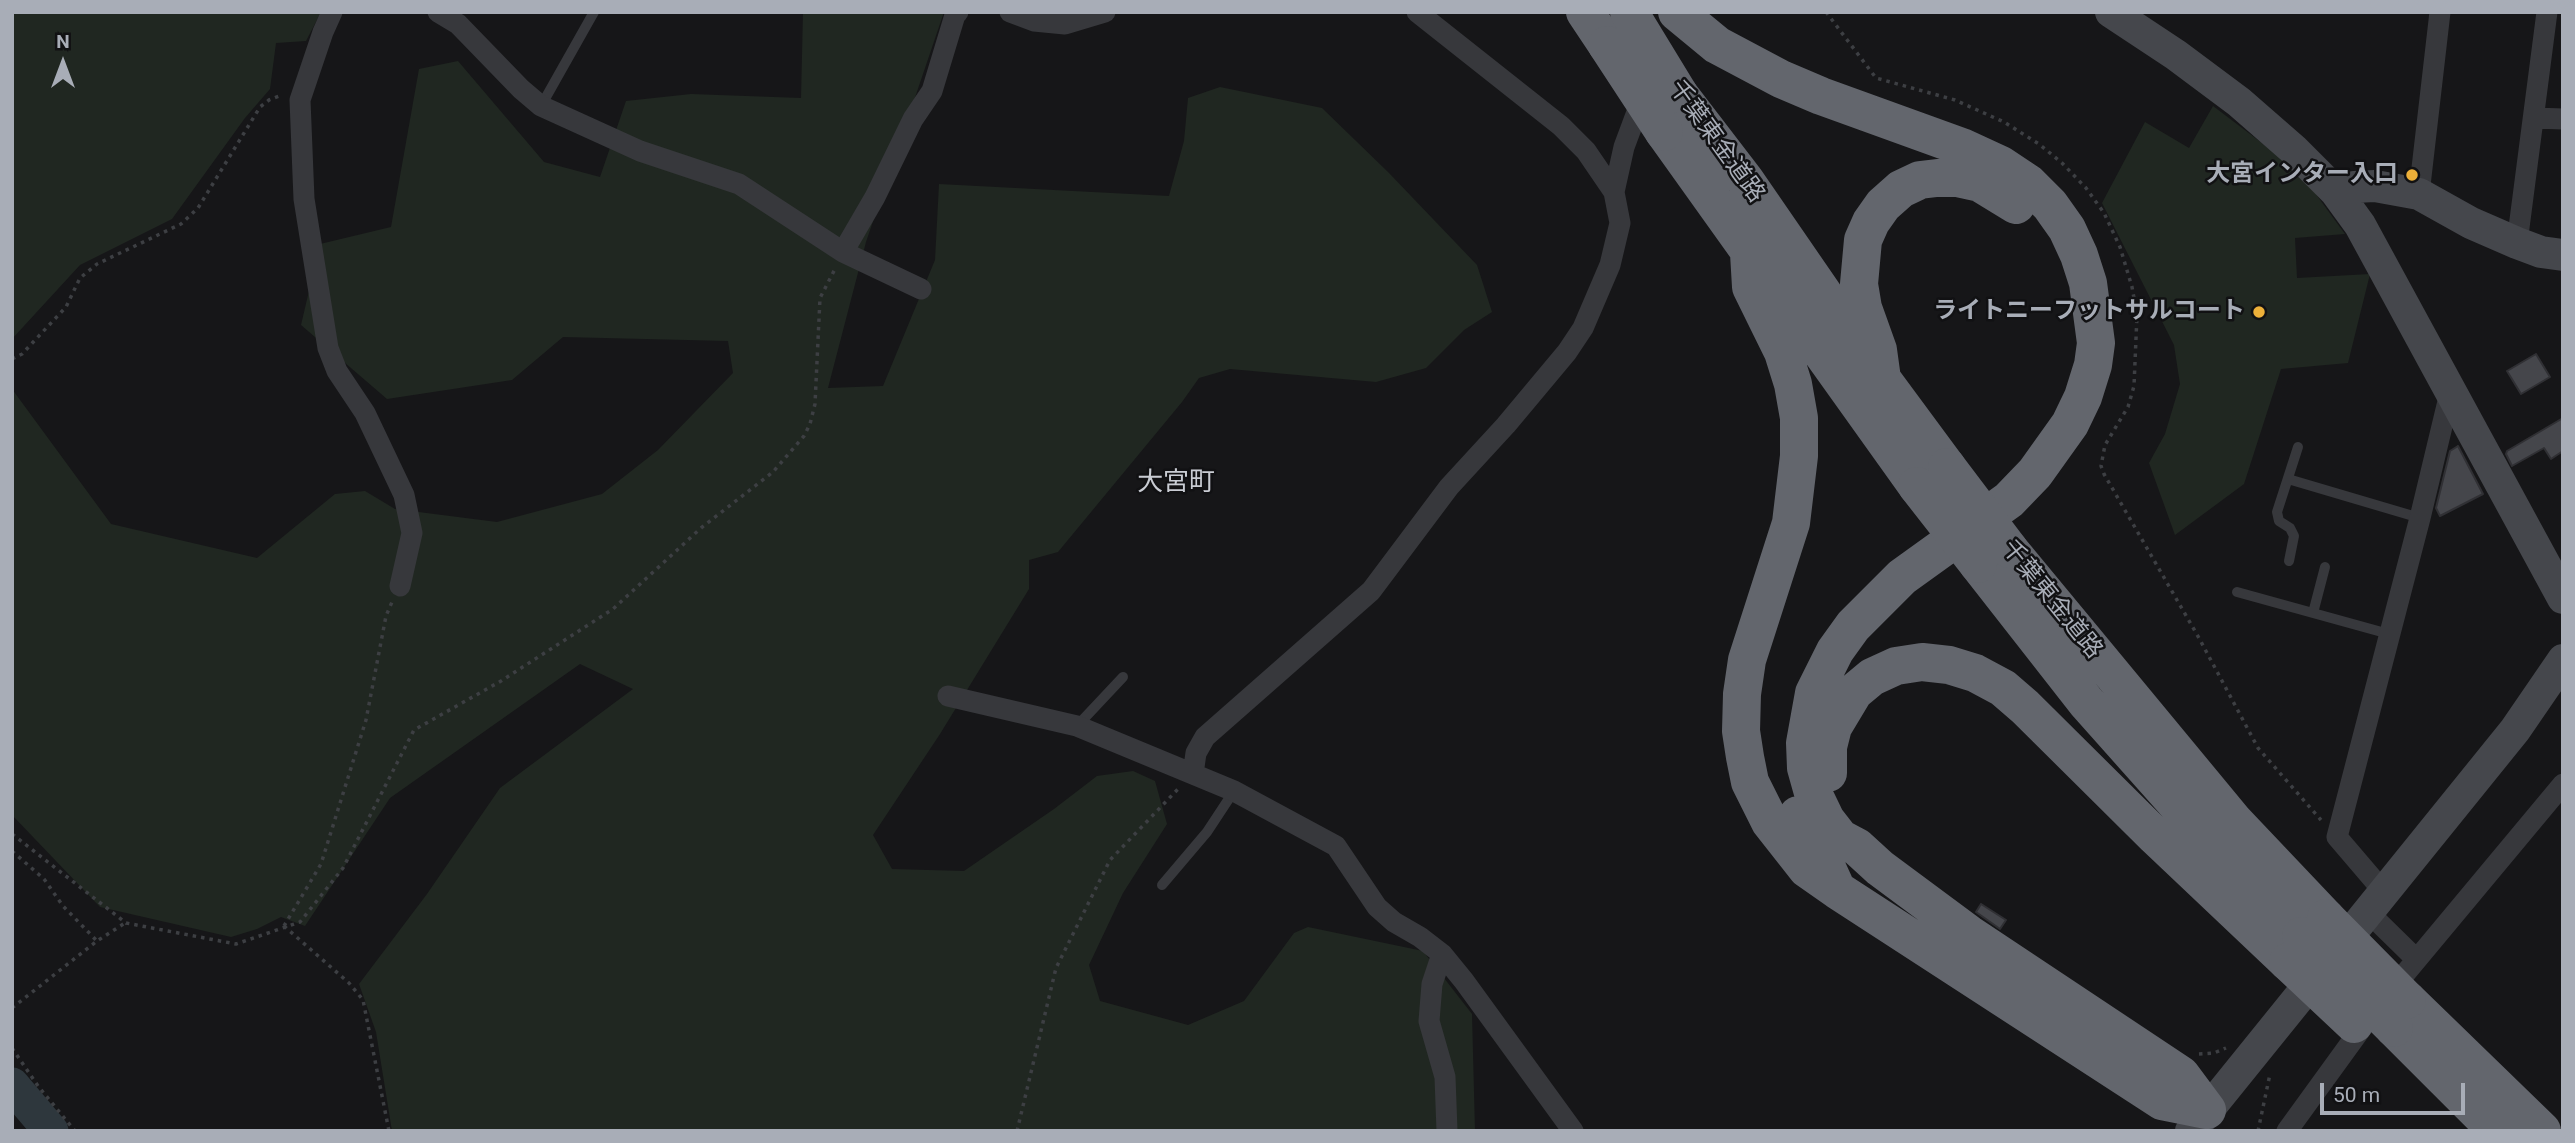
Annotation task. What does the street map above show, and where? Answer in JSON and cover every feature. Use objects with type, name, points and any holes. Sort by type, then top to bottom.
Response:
[{"type":"highway","name":"千葉東金道路","points":[[1585,12],[1664,132],[1749,253],[1932,477],[1993,557],[2086,702],[2224,857],[2497,1131]]},
{"type":"highway","name":"千葉東金道路","points":[[1629,12],[1679,93],[1745,180],[1882,379],[1932,477]]},
{"type":"highway","points":[[1676,12],[1717,45],[1781,79],[1962,147],[2001,165],[2028,183],[2050,205],[2067,229],[2088,283],[2096,342],[2083,397],[2070,424],[2053,449],[2009,500],[1902,577],[1853,626],[1823,671],[1808,717],[1806,768],[1813,793],[1826,820],[1840,838],[1857,847],[1880,868],[1969,934],[2181,1076],[2199,1121]]},
{"type":"highway","points":[[1838,890],[1793,804],[1784,754],[1788,699],[1808,648],[1845,600],[1871,573],[2001,471],[2042,424],[2055,399],[2064,374],[2069,347],[2071,321],[2067,294],[2061,268],[2047,242],[2017,206],[1980,183],[1957,178],[1920,180],[1901,190],[1883,205],[1863,240],[1860,284],[1863,308],[1878,350],[1882,379]]},
{"type":"highway","points":[[1749,253],[1752,287],[1783,352],[1793,384],[1799,418],[1800,456],[1791,523],[1747,660],[1742,694],[1741,731],[1751,782],[1776,830],[1807,869],[2162,1101],[2199,1121]]},
{"type":"highway","points":[[1857,847],[1832,793],[1827,771],[1828,747],[1833,727],[1854,692],[1872,677],[1896,666],[1922,662],[1949,665],[1975,673],[2003,688],[2305,939],[2392,1024],[2473,1131]]},
{"type":"highway","name":"千葉東金道路","points":[[2392,1024],[2542,1131]]},
{"type":"street","points":[[332,12],[300,100],[304,199],[328,348],[337,371],[365,414],[404,495],[412,533],[400,586]]},
{"type":"street","points":[[438,12],[458,24],[520,89],[541,106],[640,151],[739,184],[844,252],[921,289]]},
{"type":"street","points":[[844,252],[914,118],[932,91],[958,12]]},
{"type":"street","points":[[1010,12],[1034,21],[1065,24],[1105,12]]},
{"type":"street","points":[[1193,774],[1196,753],[1205,737],[1371,591],[1449,487],[1506,425],[1567,352],[1583,328],[1610,265],[1620,223],[1614,192],[1586,151],[1562,126],[1417,12]]},
{"type":"street","points":[[1614,192],[1624,147],[1676,12]]},
{"type":"street","points":[[2111,12],[2176,55],[2239,102],[2336,192],[2360,225],[2563,598]]},
{"type":"street","points":[[2419,194],[2440,12]]},
{"type":"street","points":[[2517,243],[2547,12]]},
{"type":"street","points":[[2535,118],[2563,119]]},
{"type":"street","points":[[2336,192],[2354,187],[2375,186],[2419,194],[2471,223],[2517,243],[2541,252],[2563,255]]},
{"type":"street","points":[[2416,959],[2376,902],[2337,837],[2450,393]]},
{"type":"street","points":[[2199,1121],[2515,730],[2563,660]]},
{"type":"street","points":[[948,696],[1077,726],[1234,791],[1336,846],[1377,907],[1394,922],[1442,954],[1573,1131]]},
{"type":"street","points":[[2287,1131],[2350,1042],[2416,959],[2563,784]]},
{"type":"street","points":[[1442,954],[1433,984],[1429,1021],[1445,1077],[1447,1131]]},
{"type":"lane","points":[[541,106],[594,12]]},
{"type":"lane","points":[[2289,561],[2294,536],[2290,528],[2279,521],[2277,512],[2298,447]]},
{"type":"lane","points":[[2288,479],[2420,518]]},
{"type":"lane","points":[[2313,613],[2325,567]]},
{"type":"lane","points":[[2237,592],[2389,634]]},
{"type":"lane","points":[[1077,726],[1123,677]]},
{"type":"lane","points":[[1162,885],[1206,832],[1234,791]]},
{"type":"path","points":[[12,359],[22,354],[66,307],[80,278],[97,264],[181,224],[198,208],[260,107],[281,95],[300,100]]},
{"type":"path","points":[[12,834],[126,923],[236,944],[300,922],[343,869],[414,730],[501,681],[613,609],[701,528],[774,472],[804,436],[815,404],[820,298],[844,252]]},
{"type":"path","points":[[284,926],[321,864],[366,720],[386,616],[400,586]]},
{"type":"path","points":[[1017,1131],[1056,968],[1110,860],[1193,774]]},
{"type":"path","points":[[12,851],[44,879],[63,906],[97,941]]},
{"type":"path","points":[[12,1008],[97,941],[126,923]]},
{"type":"path","points":[[284,926],[349,983],[363,1000],[389,1131]]},
{"type":"path","points":[[2258,1131],[2271,1066],[2269,1034]]},
{"type":"path","points":[[12,1048],[38,1086],[75,1131]]},
{"type":"shaded area","points":[[12,12],[321,12],[306,41],[276,43],[270,89],[245,118],[172,219],[80,265],[12,339]]},
{"type":"shaded area","points":[[803,12],[944,12],[866,242],[828,388],[883,386],[935,260],[939,184],[1169,196],[1184,141],[1188,98],[1220,87],[1322,108],[1477,265],[1492,312],[1464,330],[1426,368],[1376,382],[1230,369],[1199,378],[1058,552],[1029,560],[1029,589],[940,734],[873,835],[892,869],[964,871],[1097,776],[1133,771],[1155,781],[1167,824],[1123,893],[1089,965],[1100,1001],[1188,1025],[1244,1001],[1294,933],[1308,927],[1423,951],[1472,1014],[1475,1131],[392,1131],[376,1032],[359,984],[427,894],[500,788],[633,689],[580,664],[390,798],[305,926],[281,917],[257,929],[231,937],[100,907],[12,815],[12,389],[111,524],[257,558],[335,494],[365,491],[395,509],[497,522],[602,494],[658,450],[733,373],[728,341],[563,337],[512,380],[387,399],[301,325],[320,244],[391,227],[419,69],[458,61],[544,162],[600,177],[626,101],[691,94],[801,98]]},
{"type":"shaded area","name":"ライトニーフットサルコート","points":[[2213,106],[2299,171],[2345,234],[2295,238],[2297,278],[2370,274],[2348,363],[2281,369],[2244,484],[2175,535],[2149,463],[2165,434],[2180,384],[2174,345],[2102,203],[2145,122],[2189,148]]},
{"type":"building","points":[[2536,354],[2550,377],[2521,394],[2507,371]]},
{"type":"building","points":[[2563,418],[2563,451],[2551,459],[2544,448],[2512,466],[2507,451]]},
{"type":"building","points":[[2458,446],[2483,494],[2440,516],[2436,508],[2450,451]]},
{"type":"building","points":[[1981,904],[2006,920],[2000,929],[1976,912]]},
{"type":"waterway","points":[[12,1085],[51,1131]]},
{"type":"place","name":"大宮インター入口","points":[[2412,175]]},
{"type":"place","name":"ライトニーフットサルコート","points":[[2259,312]]},
{"type":"district","name":"大宮町","points":[[1176,483]]}]
